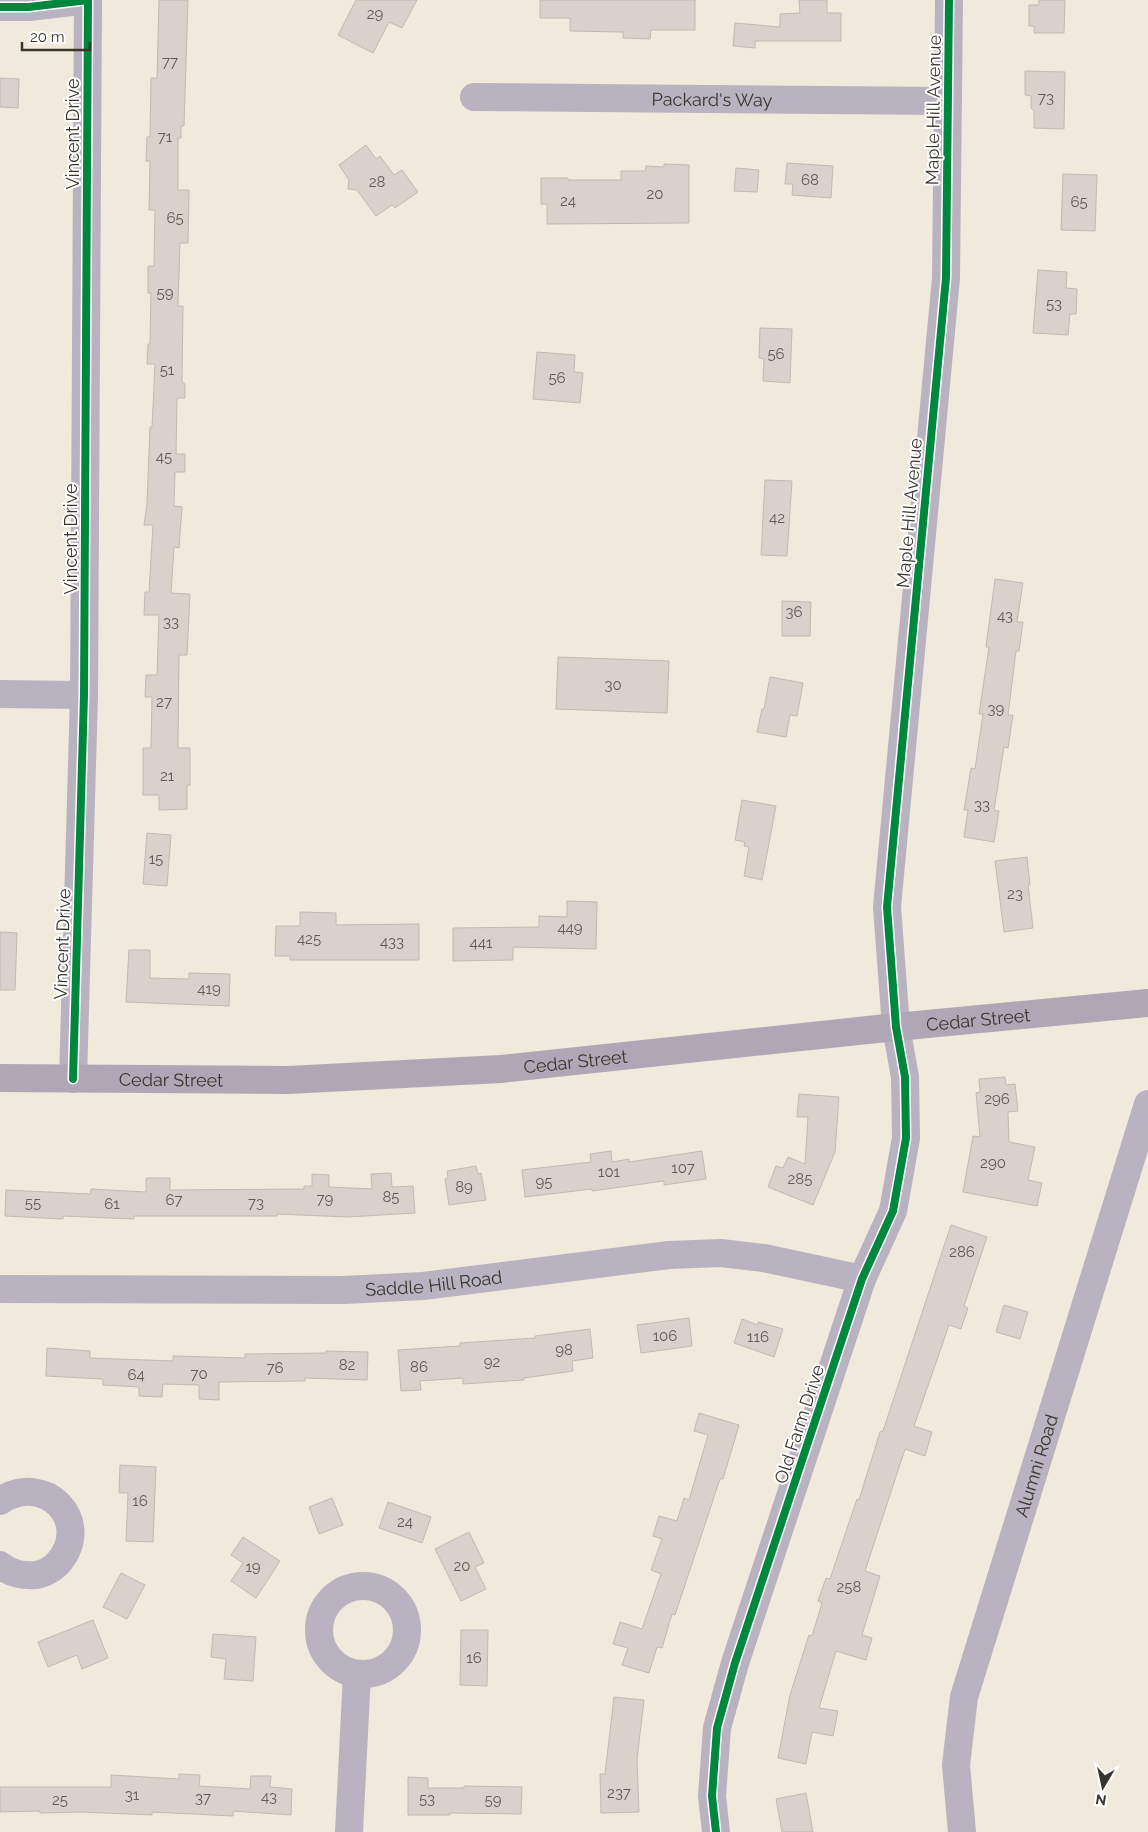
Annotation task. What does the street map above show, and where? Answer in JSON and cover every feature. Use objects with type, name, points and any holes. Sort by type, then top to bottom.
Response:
[{"type":"main road","name":"Cedar Street","points":[[0,1078],[288,1080],[501,1069],[896,1027],[1148,1003]]},
{"type":"street","points":[[0,7],[29,7],[88,0]]},
{"type":"street","name":"Vincent Drive","points":[[73,1079],[84,695],[88,0]]},
{"type":"street","name":"Maple Hill Avenue","points":[[896,1027],[887,907],[946,278],[949,0]]},
{"type":"street","name":"Packard's Way","points":[[474,97],[948,101]]},
{"type":"street","points":[[0,694],[84,695]]},
{"type":"street","name":"Old Farm Drive","points":[[716,1832],[712,1796],[717,1728],[735,1663],[862,1279],[893,1211],[906,1138],[905,1077],[896,1027]]},
{"type":"street","name":"Alumni Road","points":[[962,1832],[956,1765],[964,1697],[1148,1104]]},
{"type":"street","name":"Saddle Hill Road","points":[[0,1289],[344,1290],[413,1287],[669,1255],[721,1253],[764,1258],[862,1279]]},
{"type":"street","points":[[0,1496],[0,1501],[15,1493],[32,1491],[48,1496],[61,1506],[69,1521],[71,1538],[66,1554],[55,1566],[41,1574],[24,1576],[8,1571],[0,1565]]},
{"type":"street","points":[[349,1832],[357,1674]]},
{"type":"building","points":[[159,0],[188,0],[184,126],[181,126],[181,138],[178,138],[178,190],[189,190],[188,243],[180,243],[178,306],[183,306],[182,382],[185,384],[185,398],[177,398],[176,454],[185,454],[185,472],[175,472],[174,506],[182,507],[179,548],[174,547],[171,593],[190,594],[187,655],[179,655],[178,748],[190,748],[190,785],[187,785],[187,809],[159,810],[159,795],[143,795],[143,748],[151,748],[152,697],[145,697],[146,675],[157,675],[159,615],[144,615],[145,592],[149,592],[153,525],[144,525],[147,504],[155,364],[147,364],[148,344],[150,344],[151,293],[148,293],[148,266],[154,266],[155,210],[149,210],[150,161],[146,161],[147,137],[150,137],[151,78],[157,78]]},
{"type":"building","points":[[356,0],[417,0],[402,28],[389,22],[373,53],[338,35]]},
{"type":"building","points":[[540,0],[695,0],[695,30],[651,30],[650,39],[623,38],[623,32],[570,31],[570,18],[540,18]]},
{"type":"building","points":[[799,0],[827,0],[827,13],[841,13],[841,41],[755,41],[755,48],[733,46],[735,23],[780,27],[780,14],[800,13]]},
{"type":"building","points":[[1039,0],[1065,0],[1064,33],[1034,33],[1034,26],[1029,26],[1029,5],[1039,5]]},
{"type":"building","points":[[1025,71],[1065,72],[1064,129],[1034,128],[1034,111],[1031,108],[1031,96],[1025,95]]},
{"type":"building","points":[[0,78],[19,79],[18,108],[0,107]]},
{"type":"building","points":[[366,145],[376,159],[380,156],[394,175],[402,170],[418,192],[395,208],[392,205],[376,216],[357,190],[348,189],[349,180],[339,165]]},
{"type":"building","points":[[787,163],[833,166],[831,198],[792,195],[793,184],[785,184]]},
{"type":"building","points":[[664,164],[689,165],[689,223],[547,224],[547,204],[541,204],[541,178],[621,180],[621,171],[645,171],[646,166],[664,167]]},
{"type":"building","points":[[736,168],[759,170],[757,192],[734,191]]},
{"type":"building","points":[[1063,174],[1097,175],[1095,231],[1061,230]]},
{"type":"building","points":[[1038,270],[1067,272],[1066,288],[1077,289],[1076,314],[1070,314],[1068,335],[1033,333]]},
{"type":"building","points":[[760,328],[792,329],[790,383],[763,381],[764,359],[759,358]]},
{"type":"building","points":[[537,352],[575,355],[574,372],[583,373],[580,403],[533,399]]},
{"type":"building","points":[[765,480],[792,481],[787,556],[761,555]]},
{"type":"building","points":[[995,579],[1023,583],[1017,622],[1023,622],[1019,651],[1016,651],[1008,715],[1013,715],[1008,748],[1004,747],[994,810],[999,811],[994,842],[964,837],[968,810],[964,810],[971,768],[975,769],[983,714],[979,714],[989,647],[986,647]]},
{"type":"building","points":[[782,601],[811,602],[810,636],[782,636]]},
{"type":"building","points":[[558,657],[669,661],[667,713],[556,709]]},
{"type":"building","points":[[770,677],[803,683],[797,716],[790,715],[786,737],[757,732],[762,709],[764,709]]},
{"type":"building","points":[[742,800],[776,806],[762,880],[744,876],[749,847],[744,846],[745,842],[735,840]]},
{"type":"building","points":[[147,833],[171,835],[167,886],[143,884]]},
{"type":"building","points":[[1027,857],[1033,928],[1004,932],[995,861]]},
{"type":"building","points":[[567,901],[597,902],[596,949],[513,947],[513,960],[453,961],[453,928],[539,927],[539,916],[567,917]]},
{"type":"building","points":[[300,912],[336,913],[336,925],[419,924],[419,960],[290,960],[290,956],[275,956],[276,926],[300,926]]},
{"type":"building","points":[[0,932],[17,933],[15,990],[0,990]]},
{"type":"building","points":[[129,950],[150,950],[150,978],[189,979],[189,973],[230,974],[229,1006],[126,1002]]},
{"type":"building","points":[[1005,1077],[1006,1085],[1015,1084],[1018,1111],[1008,1112],[1009,1142],[1035,1147],[1028,1180],[1042,1183],[1037,1206],[963,1192],[973,1136],[980,1137],[976,1093],[980,1092],[979,1079]]},
{"type":"building","points":[[799,1094],[839,1097],[835,1152],[813,1205],[768,1187],[776,1166],[783,1168],[788,1157],[805,1164],[808,1117],[797,1117]]},
{"type":"building","points":[[611,1151],[612,1162],[629,1159],[629,1162],[702,1151],[706,1179],[664,1185],[664,1181],[592,1191],[592,1189],[525,1197],[522,1170],[591,1162],[590,1154]]},
{"type":"building","points":[[476,1166],[478,1174],[481,1173],[486,1200],[449,1205],[445,1179],[448,1178],[447,1171]]},
{"type":"building","points":[[391,1173],[392,1187],[413,1186],[415,1213],[348,1217],[277,1214],[277,1216],[134,1216],[134,1219],[63,1216],[63,1219],[5,1216],[6,1190],[90,1194],[91,1189],[146,1192],[146,1178],[170,1178],[170,1190],[304,1189],[304,1186],[312,1186],[312,1174],[329,1175],[329,1187],[372,1189],[371,1174]]},
{"type":"building","points":[[951,1225],[987,1237],[964,1306],[968,1308],[961,1329],[949,1325],[914,1426],[932,1432],[925,1456],[905,1449],[865,1571],[880,1576],[862,1635],[872,1638],[866,1660],[836,1651],[819,1708],[838,1711],[833,1736],[812,1732],[806,1764],[778,1758],[790,1695],[809,1635],[812,1636],[822,1603],[818,1601],[826,1578],[830,1579],[857,1499],[859,1500],[880,1432],[883,1431]]},
{"type":"building","points":[[1004,1305],[1028,1312],[1020,1339],[996,1332]]},
{"type":"building","points":[[689,1318],[692,1346],[641,1353],[637,1325]]},
{"type":"building","points":[[742,1319],[758,1325],[758,1322],[783,1329],[774,1357],[734,1343]]},
{"type":"building","points":[[590,1329],[593,1358],[572,1361],[573,1371],[524,1378],[524,1380],[463,1384],[463,1378],[420,1381],[421,1390],[401,1391],[398,1350],[460,1346],[460,1343],[535,1338],[535,1336]]},
{"type":"building","points":[[47,1348],[90,1351],[90,1358],[173,1361],[173,1356],[245,1358],[245,1354],[326,1353],[326,1351],[368,1352],[367,1380],[305,1378],[305,1381],[219,1382],[219,1400],[199,1399],[199,1385],[163,1384],[162,1397],[139,1396],[139,1387],[103,1385],[103,1379],[46,1376]]},
{"type":"building","points":[[699,1413],[739,1425],[723,1479],[720,1479],[675,1615],[672,1614],[662,1648],[657,1647],[649,1673],[622,1665],[628,1648],[613,1644],[620,1622],[642,1629],[661,1574],[651,1570],[662,1539],[653,1536],[659,1516],[677,1521],[684,1498],[689,1500],[708,1435],[694,1431]]},
{"type":"building","points":[[120,1465],[156,1467],[153,1542],[126,1541],[128,1493],[119,1493]]},
{"type":"building","points":[[332,1498],[343,1525],[319,1534],[309,1507]]},
{"type":"building","points":[[388,1502],[431,1517],[422,1543],[379,1528]]},
{"type":"building","points":[[469,1532],[484,1563],[475,1567],[486,1589],[461,1601],[435,1549]]},
{"type":"building","points":[[243,1537],[280,1561],[256,1598],[231,1581],[243,1563],[231,1555]]},
{"type":"building","points":[[121,1573],[145,1585],[127,1619],[103,1607]]},
{"type":"building","points":[[93,1620],[108,1658],[82,1669],[77,1655],[48,1667],[38,1642]]},
{"type":"building","points":[[461,1630],[488,1630],[487,1686],[460,1685]]},
{"type":"building","points":[[213,1634],[256,1637],[253,1681],[224,1679],[226,1659],[211,1657]]},
{"type":"building","points":[[614,1697],[644,1700],[637,1759],[639,1812],[601,1813],[600,1774],[605,1774]]},
{"type":"building","points":[[179,1774],[200,1775],[199,1786],[250,1789],[251,1776],[271,1776],[270,1787],[292,1789],[291,1815],[233,1811],[233,1816],[152,1812],[152,1815],[81,1812],[40,1813],[40,1811],[0,1812],[0,1787],[111,1787],[111,1775],[179,1779]]},
{"type":"building","points":[[408,1777],[428,1778],[428,1788],[464,1788],[464,1786],[522,1787],[521,1814],[450,1813],[450,1815],[408,1815]]},
{"type":"building","points":[[806,1793],[813,1832],[782,1832],[776,1799]]},
{"type":"cycle path","points":[[0,7],[29,7],[88,0],[84,695],[73,1079]]},
{"type":"cycle path","points":[[716,1832],[712,1796],[717,1728],[735,1663],[862,1279],[893,1211],[906,1138],[905,1077],[896,1027],[887,907],[946,278],[949,0]]}]
